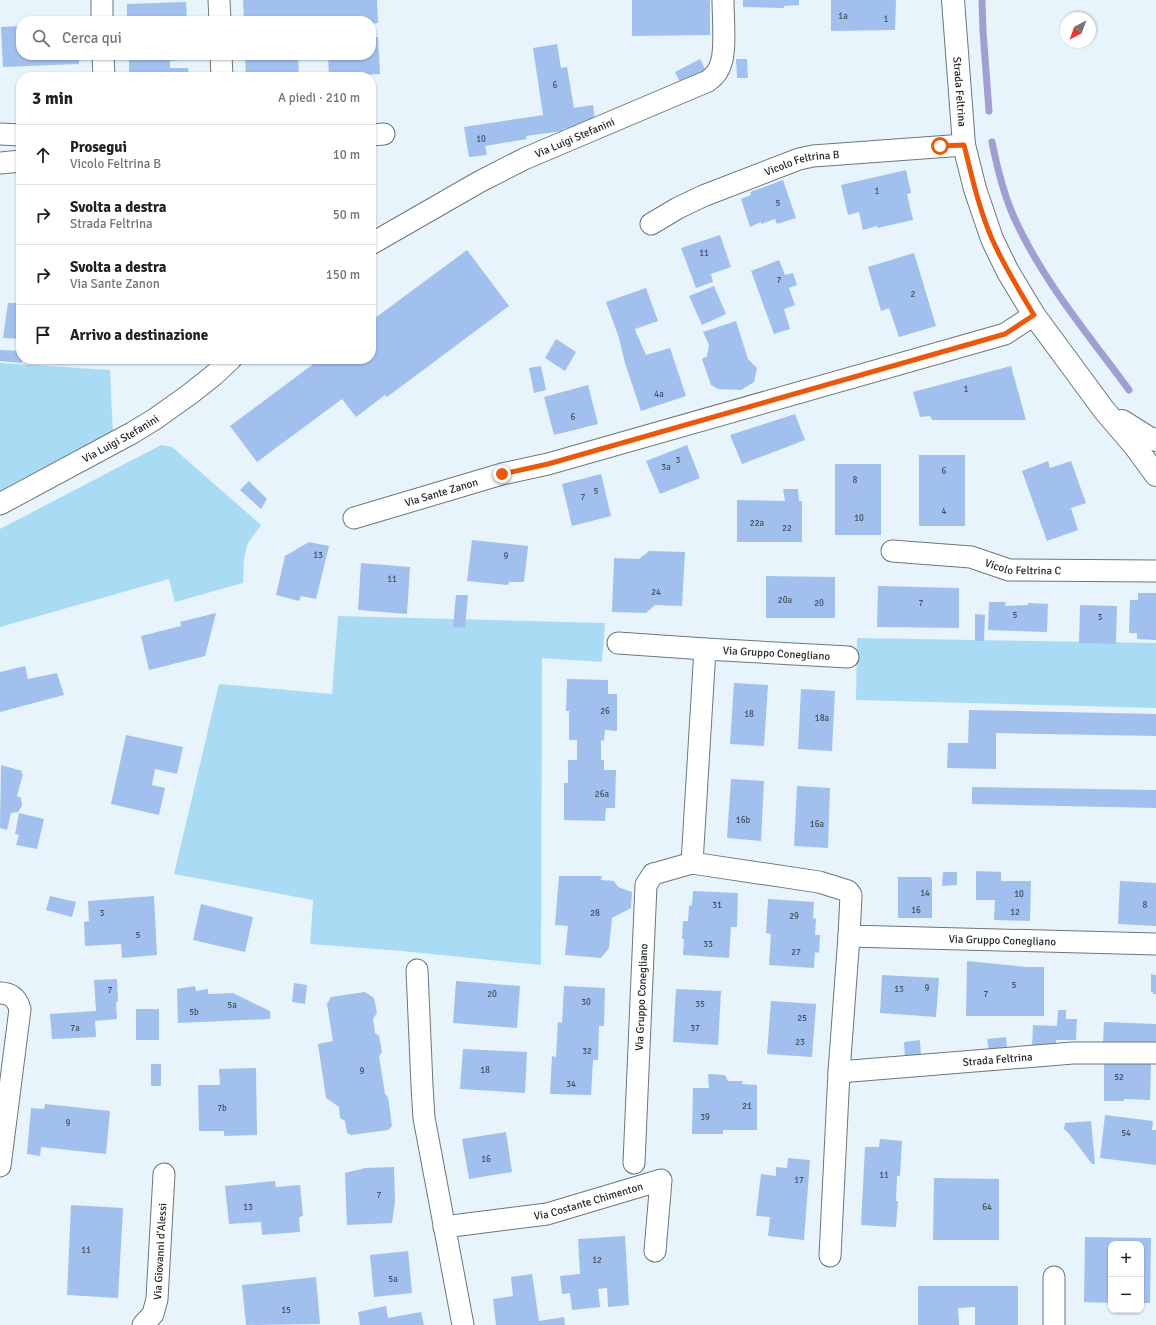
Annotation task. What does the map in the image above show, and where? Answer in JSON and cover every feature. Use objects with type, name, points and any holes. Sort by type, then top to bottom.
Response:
[{"type":"main road","name":"Strada Feltrina","points":[[953,0],[964,145],[975,190],[992,239],[1008,272],[1034,315],[1104,410],[1134,445],[1156,474]]},
{"type":"main road","name":"Strada Feltrina","points":[[1104,410],[1149,438],[1156,440]]},
{"type":"street","points":[[102,0],[102,16]]},
{"type":"street","points":[[219,0],[220,16]]},
{"type":"street","name":"Via Luigi Stefanini","points":[[376,241],[472,186],[524,159],[708,80],[714,76],[718,71],[723,56],[723,0]]},
{"type":"street","points":[[103,60],[104,72]]},
{"type":"street","points":[[221,60],[222,72]]},
{"type":"street","points":[[0,134],[16,135]]},
{"type":"street","name":"Vicolo Feltrina B","points":[[652,224],[678,208],[703,196],[799,159],[813,156],[964,145]]},
{"type":"street","points":[[0,163],[16,162]]},
{"type":"street","name":"Via Sante Zanon","points":[[354,518],[502,474],[555,462],[1005,334],[1034,315]]},
{"type":"street","name":"Via Luigi Stefanini","points":[[0,504],[132,433],[155,419],[190,394],[226,364]]},
{"type":"street","name":"Vicolo Feltrina C","points":[[892,551],[971,557],[1009,570],[1156,571]]},
{"type":"street","name":"Via Gruppo Conegliano","points":[[618,643],[848,657]]},
{"type":"street","points":[[692,863],[705,649]]},
{"type":"street","name":"Via Gruppo Conegliano","points":[[634,1163],[646,885],[653,874],[692,863],[819,882],[848,891],[851,895],[849,936],[839,1072],[830,1256]]},
{"type":"street","name":"Via Gruppo Conegliano","points":[[849,936],[1156,944]]},
{"type":"street","points":[[417,970],[424,1118],[463,1325]]},
{"type":"street","points":[[0,993],[12,996],[18,1001],[20,1009],[0,1166]]},
{"type":"street","name":"Strada Feltrina","points":[[839,1072],[1073,1053],[1156,1053]]},
{"type":"street","name":"Via Giovanni d'Alessi","points":[[143,1325],[153,1314],[157,1300],[164,1174]]},
{"type":"street","name":"Via Costante Chimenton","points":[[444,1227],[547,1214],[661,1180],[655,1251]]},
{"type":"street","points":[[1054,1277],[1054,1325]]},
{"type":"shaded area","points":[[0,363],[110,370],[113,436],[0,497]]},
{"type":"shaded area","points":[[161,445],[172,447],[261,525],[248,543],[244,558],[243,583],[175,602],[169,579],[0,627],[0,529]]},
{"type":"shaded area","points":[[338,616],[605,623],[602,662],[542,658],[541,965],[402,951],[310,944],[313,900],[174,874],[219,684],[332,694]]},
{"type":"shaded area","points":[[857,638],[1156,643],[1156,708],[856,700]]},
{"type":"building","points":[[243,0],[377,0],[378,23],[376,23],[376,16],[244,16]]},
{"type":"building","points":[[632,0],[710,0],[710,35],[632,36]]},
{"type":"building","points":[[743,0],[799,0],[799,5],[784,6],[784,8],[743,7]]},
{"type":"building","points":[[831,0],[896,0],[895,30],[831,31]]},
{"type":"building","points":[[186,2],[187,16],[127,16],[127,4]]},
{"type":"building","points":[[16,26],[16,60],[79,60],[79,64],[3,67],[1,27]]},
{"type":"building","points":[[376,37],[378,37],[380,74],[376,74],[376,72],[329,72],[328,60],[376,60]]},
{"type":"building","points":[[557,44],[561,68],[567,67],[574,108],[593,105],[595,121],[582,126],[563,129],[563,131],[526,136],[527,139],[485,146],[487,155],[469,157],[464,127],[543,115],[533,48]]},
{"type":"building","points":[[700,59],[706,71],[681,84],[675,72]]},
{"type":"building","points":[[736,59],[747,59],[748,78],[737,78]]},
{"type":"building","points":[[129,60],[179,60],[170,61],[170,68],[188,68],[188,72],[129,72]]},
{"type":"building","points":[[245,60],[298,60],[299,72],[246,72]]},
{"type":"building","points":[[906,170],[911,193],[907,194],[913,220],[863,230],[859,212],[848,215],[841,185]]},
{"type":"building","points":[[783,180],[796,218],[777,224],[775,219],[761,224],[761,222],[750,227],[741,199],[751,195],[750,192]]},
{"type":"building","points":[[720,235],[731,267],[711,274],[713,282],[696,288],[681,248]]},
{"type":"building","points":[[467,250],[509,306],[387,397],[385,395],[356,417],[342,399],[257,462],[230,426],[313,364],[376,364],[376,317]]},
{"type":"building","points":[[914,253],[936,326],[899,337],[889,308],[881,311],[868,267]]},
{"type":"building","points":[[779,260],[785,275],[793,273],[797,285],[789,288],[795,305],[784,309],[790,329],[774,334],[751,271]]},
{"type":"building","points":[[714,286],[726,314],[702,325],[689,296]]},
{"type":"building","points":[[646,288],[658,321],[635,329],[636,332],[646,355],[670,348],[686,396],[641,411],[625,363],[619,338],[606,302]]},
{"type":"building","points":[[8,303],[16,303],[16,339],[3,338]]},
{"type":"building","points":[[736,321],[748,359],[757,368],[754,382],[741,390],[718,389],[711,385],[702,359],[707,356],[709,345],[703,332]]},
{"type":"building","points":[[556,339],[576,352],[565,371],[545,358]]},
{"type":"building","points":[[0,350],[16,351],[16,362],[0,361]]},
{"type":"building","points":[[541,366],[546,390],[534,393],[529,368]]},
{"type":"building","points":[[1011,366],[1026,420],[932,420],[930,416],[920,417],[913,392]]},
{"type":"building","points":[[588,385],[598,424],[554,435],[544,397]]},
{"type":"building","points":[[795,414],[805,440],[742,464],[730,435]]},
{"type":"building","points":[[687,445],[700,478],[660,494],[646,461]]},
{"type":"building","points":[[919,455],[965,455],[965,526],[919,526]]},
{"type":"building","points":[[1048,461],[1050,468],[1071,461],[1086,503],[1071,508],[1078,530],[1047,541],[1022,471]]},
{"type":"building","points":[[835,464],[881,464],[881,535],[835,535]]},
{"type":"building","points":[[601,474],[611,516],[572,526],[562,484]]},
{"type":"building","points":[[249,481],[267,499],[261,509],[240,490]]},
{"type":"building","points":[[783,489],[798,489],[799,501],[802,501],[802,542],[737,542],[737,500],[785,501]]},
{"type":"building","points":[[472,540],[528,546],[524,582],[509,582],[508,585],[467,581]]},
{"type":"building","points":[[309,542],[329,546],[316,599],[301,596],[299,601],[276,595],[285,556]]},
{"type":"building","points":[[649,551],[685,552],[682,606],[655,605],[646,613],[612,612],[614,558],[639,559]]},
{"type":"building","points":[[361,563],[410,567],[407,614],[358,610]]},
{"type":"building","points":[[766,576],[835,577],[835,618],[766,618]]},
{"type":"building","points":[[878,586],[959,588],[959,628],[877,627]]},
{"type":"building","points":[[1138,593],[1156,593],[1156,640],[1137,639],[1137,633],[1129,633],[1130,600],[1138,600]]},
{"type":"building","points":[[456,595],[468,595],[465,628],[453,627]]},
{"type":"building","points":[[989,602],[1006,602],[1005,606],[1028,605],[1028,603],[1048,604],[1047,632],[988,630]]},
{"type":"building","points":[[1080,605],[1117,606],[1116,644],[1079,643]]},
{"type":"building","points":[[216,613],[205,656],[149,670],[141,636],[181,626],[180,622]]},
{"type":"building","points":[[975,614],[985,615],[984,641],[975,641]]},
{"type":"building","points":[[25,666],[28,679],[57,673],[64,695],[0,712],[0,672]]},
{"type":"building","points":[[567,679],[608,680],[608,694],[617,694],[617,731],[605,730],[604,741],[601,740],[601,760],[604,760],[604,770],[616,770],[615,808],[606,808],[605,821],[564,820],[564,783],[568,783],[568,760],[577,760],[577,740],[569,740],[569,711],[566,711]]},
{"type":"building","points":[[734,683],[768,685],[764,746],[730,744]]},
{"type":"building","points":[[801,689],[835,691],[832,751],[798,749]]},
{"type":"building","points":[[969,710],[1156,714],[1156,736],[996,733],[996,769],[947,768],[948,743],[968,743]]},
{"type":"building","points":[[126,735],[183,747],[177,774],[155,769],[152,785],[165,788],[159,815],[111,804]]},
{"type":"building","points":[[1,765],[22,771],[21,773],[23,774],[17,796],[21,798],[22,806],[18,812],[11,813],[7,830],[0,828]]},
{"type":"building","points":[[731,779],[764,781],[761,841],[727,838]]},
{"type":"building","points":[[797,786],[830,788],[828,848],[794,846]]},
{"type":"building","points":[[972,787],[1156,790],[1156,808],[972,804]]},
{"type":"building","points":[[19,813],[44,819],[37,849],[16,845],[19,835],[15,834]]},
{"type":"building","points":[[976,871],[1001,872],[1001,881],[1031,881],[1030,921],[994,920],[995,900],[976,900]]},
{"type":"building","points":[[943,872],[957,872],[957,885],[942,886]]},
{"type":"building","points":[[559,876],[602,876],[601,880],[614,881],[618,887],[632,892],[631,908],[612,918],[609,948],[601,958],[565,955],[568,926],[555,925]]},
{"type":"building","points":[[897,877],[931,877],[932,918],[898,918]]},
{"type":"building","points":[[1120,881],[1156,883],[1156,926],[1118,924]]},
{"type":"building","points":[[693,891],[738,893],[737,927],[731,927],[729,958],[683,955],[683,921],[688,921],[689,906],[692,905]]},
{"type":"building","points":[[50,896],[76,902],[72,917],[46,910]]},
{"type":"building","points":[[154,896],[157,955],[122,958],[121,944],[85,946],[84,922],[89,921],[88,901]]},
{"type":"building","points":[[768,899],[814,902],[813,918],[816,919],[815,935],[820,935],[819,953],[815,952],[814,968],[769,965],[771,934],[766,933]]},
{"type":"building","points":[[201,904],[253,917],[245,952],[193,940]]},
{"type":"building","points":[[967,961],[1027,967],[1044,967],[1044,1016],[966,1016]]},
{"type":"building","points":[[1151,974],[1156,975],[1156,994],[1151,992]]},
{"type":"building","points":[[882,975],[939,978],[936,1017],[880,1013]]},
{"type":"building","points":[[117,979],[117,1019],[95,1021],[96,1037],[52,1039],[50,1014],[96,1011],[94,980]]},
{"type":"building","points":[[456,981],[520,986],[517,1028],[453,1023]]},
{"type":"building","points":[[294,983],[307,985],[305,1004],[292,1002]]},
{"type":"building","points":[[195,986],[196,991],[208,989],[208,994],[233,993],[270,1011],[270,1019],[178,1023],[177,989]]},
{"type":"building","points":[[564,986],[605,988],[604,1026],[599,1026],[598,1060],[593,1060],[591,1095],[550,1094],[552,1056],[556,1057],[558,1022],[562,1023]]},
{"type":"building","points":[[676,989],[721,991],[718,1045],[673,1042]]},
{"type":"building","points":[[365,992],[374,998],[377,1013],[373,1019],[375,1033],[379,1036],[382,1052],[379,1056],[385,1094],[388,1097],[392,1126],[388,1130],[351,1135],[347,1133],[345,1121],[340,1118],[339,1107],[326,1098],[318,1044],[333,1041],[327,1004],[331,997]]},
{"type":"building","points":[[771,1001],[816,1004],[812,1057],[767,1054]]},
{"type":"building","points":[[136,1009],[159,1009],[159,1040],[136,1040]]},
{"type":"building","points":[[1058,1010],[1066,1010],[1066,1019],[1077,1019],[1076,1040],[1056,1040],[1056,1047],[1032,1046],[1033,1025],[1057,1026]]},
{"type":"building","points":[[1104,1022],[1156,1024],[1156,1046],[1103,1043]]},
{"type":"building","points":[[1006,1037],[1007,1050],[989,1052],[987,1039]]},
{"type":"building","points":[[920,1040],[921,1057],[905,1058],[904,1042]]},
{"type":"building","points":[[463,1049],[527,1052],[525,1093],[460,1089]]},
{"type":"building","points":[[1104,1060],[1151,1062],[1150,1100],[1124,1099],[1124,1101],[1104,1101]]},
{"type":"building","points":[[151,1064],[161,1064],[161,1086],[151,1086]]},
{"type":"building","points":[[256,1068],[257,1135],[224,1136],[224,1131],[199,1131],[198,1085],[220,1085],[219,1069]]},
{"type":"building","points":[[708,1074],[725,1075],[728,1081],[743,1081],[742,1084],[757,1085],[757,1130],[723,1130],[723,1134],[692,1134],[693,1088],[709,1088]]},
{"type":"building","points":[[45,1104],[110,1111],[106,1154],[41,1147],[40,1156],[27,1154],[31,1108],[44,1109]]},
{"type":"building","points":[[1105,1115],[1153,1121],[1152,1130],[1156,1130],[1156,1165],[1100,1158]]},
{"type":"building","points":[[1091,1121],[1095,1164],[1092,1164],[1064,1129],[1065,1123]]},
{"type":"building","points":[[506,1132],[512,1172],[469,1179],[462,1139]]},
{"type":"building","points":[[880,1139],[902,1141],[900,1176],[897,1176],[896,1201],[898,1201],[896,1227],[861,1225],[865,1147],[879,1147]]},
{"type":"building","points":[[788,1158],[810,1160],[804,1240],[768,1236],[770,1217],[756,1216],[761,1174],[776,1176],[776,1167],[787,1168]]},
{"type":"building","points":[[394,1167],[395,1202],[392,1223],[347,1225],[345,1173],[365,1168]]},
{"type":"building","points":[[934,1178],[999,1179],[999,1240],[933,1240]]},
{"type":"building","points":[[275,1181],[276,1187],[300,1185],[303,1216],[299,1217],[300,1232],[262,1235],[261,1222],[229,1224],[225,1186]]},
{"type":"building","points":[[71,1205],[123,1208],[118,1298],[67,1295]]},
{"type":"building","points":[[625,1236],[629,1305],[608,1307],[607,1288],[598,1289],[600,1307],[572,1310],[570,1293],[562,1294],[560,1276],[580,1274],[578,1239]]},
{"type":"building","points":[[1085,1237],[1151,1238],[1150,1303],[1144,1303],[1144,1241],[1108,1241],[1108,1303],[1084,1302]]},
{"type":"building","points":[[408,1251],[412,1293],[374,1297],[370,1255]]},
{"type":"building","points":[[532,1274],[539,1321],[564,1317],[565,1325],[496,1325],[493,1299],[513,1296],[511,1277]]},
{"type":"building","points":[[316,1277],[320,1324],[246,1325],[242,1285]]},
{"type":"building","points":[[918,1286],[1018,1286],[1018,1325],[975,1325],[975,1307],[958,1308],[959,1325],[918,1325]]},
{"type":"building","points":[[386,1306],[388,1318],[421,1312],[424,1325],[360,1325],[358,1312]]},
{"type":"waterway","points":[[982,0],[989,111]]},
{"type":"waterway","points":[[992,142],[1006,197],[1024,239],[1066,306],[1129,390]]},
{"type":"route","points":[[502,474],[548,464],[1005,334],[1012,331],[1034,315],[1008,272],[992,239],[975,190],[964,145],[940,146]]}]
